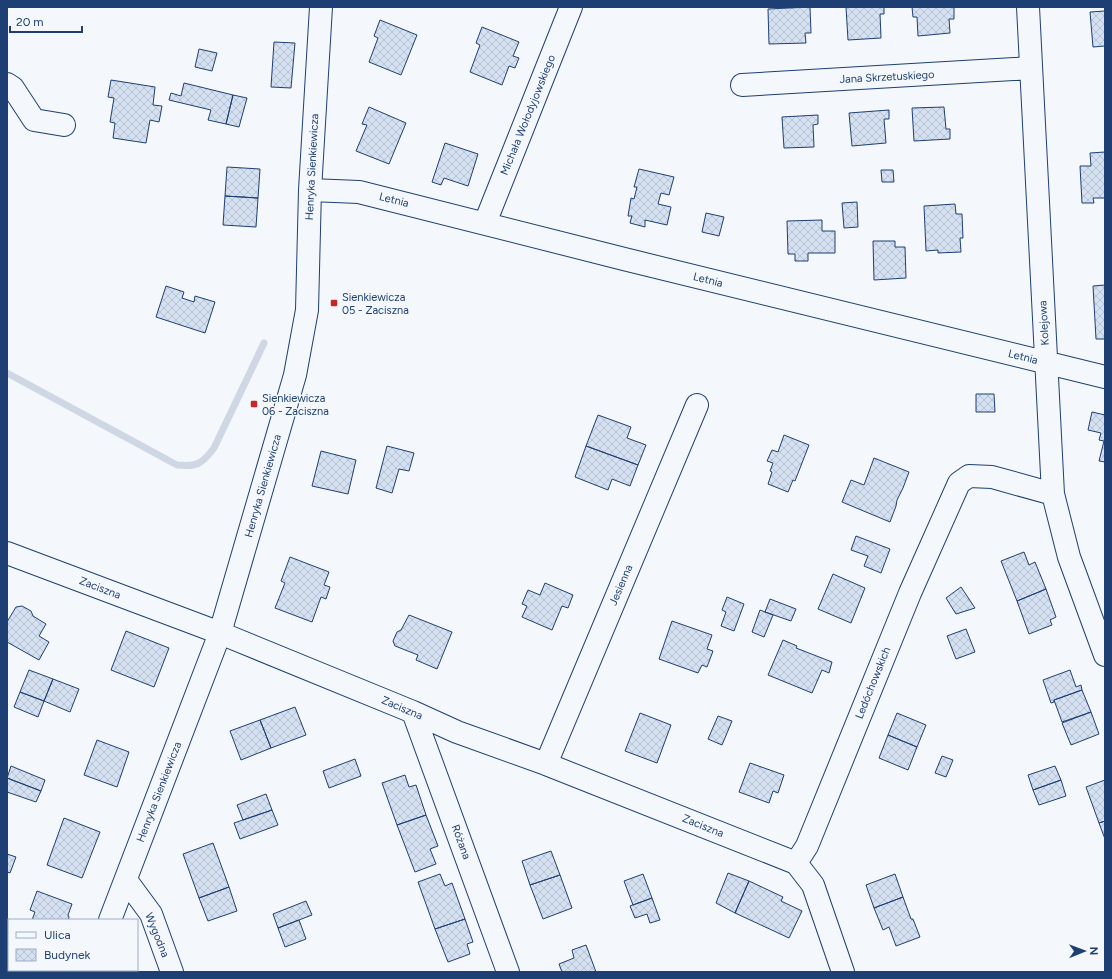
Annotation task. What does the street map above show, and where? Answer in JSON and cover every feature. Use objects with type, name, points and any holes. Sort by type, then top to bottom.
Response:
[{"type":"street","name":"Henryka Sienkiewicza","points":[[110,919],[220,633],[295,375],[306,310],[310,190],[321,7]]},
{"type":"street","name":"Michała Wołodyjowskiego","points":[[485,223],[571,7]]},
{"type":"street","name":"Kolejowa","points":[[1028,7],[1053,494],[1069,557],[1105,655]]},
{"type":"street","name":"Jana Skrzetuskiego","points":[[742,85],[1031,68]]},
{"type":"street","points":[[7,84],[13,88],[34,120],[64,125]]},
{"type":"street","name":"Letnia","points":[[310,190],[359,192],[624,259],[1105,377]]},
{"type":"street","name":"Jesienna","points":[[546,764],[697,406]]},
{"type":"street","name":"Ledóchowskich","points":[[796,863],[807,846],[910,593],[959,484],[969,476],[980,475],[1053,494]]},
{"type":"street","name":"Zaciszna","points":[[7,553],[220,633],[414,712],[457,732],[546,764],[796,863]]},
{"type":"street","name":"Różana","points":[[414,712],[508,972]]},
{"type":"street","points":[[796,863],[813,885],[843,972]]},
{"type":"street","name":"Wygodna","points":[[126,880],[151,914],[172,972]]},
{"type":"building","points":[[810,7],[811,33],[805,33],[806,43],[769,44],[768,9]]},
{"type":"building","points":[[846,7],[884,7],[884,14],[880,14],[881,38],[848,40]]},
{"type":"building","points":[[912,7],[954,7],[954,19],[949,19],[950,33],[918,36],[917,17],[913,17]]},
{"type":"building","points":[[1105,11],[1105,46],[1093,47],[1090,12]]},
{"type":"building","points":[[380,20],[417,35],[401,75],[369,62],[378,38],[374,36]]},
{"type":"building","points":[[482,27],[519,42],[513,56],[519,58],[515,68],[509,66],[502,85],[470,72],[480,45],[476,43]]},
{"type":"building","points":[[274,42],[295,43],[291,88],[271,87]]},
{"type":"building","points":[[199,49],[217,53],[212,71],[195,67]]},
{"type":"building","points":[[111,80],[155,87],[153,105],[162,106],[159,122],[150,120],[146,143],[113,138],[115,123],[110,122],[114,98],[108,97]]},
{"type":"building","points":[[184,83],[233,95],[226,124],[208,120],[211,110],[169,100],[171,93],[181,96]]},
{"type":"building","points":[[233,95],[247,98],[239,127],[226,124]]},
{"type":"building","points":[[369,107],[406,123],[389,164],[356,151],[367,125],[362,124]]},
{"type":"building","points":[[944,107],[946,129],[950,129],[950,139],[914,141],[912,108]]},
{"type":"building","points":[[889,110],[889,119],[884,119],[886,143],[852,146],[849,113]]},
{"type":"building","points":[[818,115],[818,124],[813,125],[814,147],[784,148],[782,117]]},
{"type":"building","points":[[445,143],[478,154],[468,186],[444,178],[441,185],[432,182]]},
{"type":"building","points":[[1105,152],[1105,198],[1093,198],[1094,203],[1082,203],[1080,166],[1091,166],[1090,153]]},
{"type":"building","points":[[227,167],[260,169],[258,198],[225,196]]},
{"type":"building","points":[[639,169],[674,177],[669,195],[661,193],[658,204],[671,207],[667,225],[645,220],[645,227],[630,223],[632,216],[628,216],[631,198],[634,199],[637,187],[634,187]]},
{"type":"building","points":[[881,170],[893,170],[894,182],[882,182]]},
{"type":"building","points":[[225,196],[258,198],[256,227],[223,225]]},
{"type":"building","points":[[857,202],[858,227],[844,228],[842,203]]},
{"type":"building","points":[[955,204],[956,214],[962,214],[963,238],[960,238],[961,252],[938,253],[938,250],[926,251],[924,206]]},
{"type":"building","points":[[706,213],[724,217],[719,236],[702,232]]},
{"type":"building","points":[[822,220],[822,231],[835,231],[835,253],[808,253],[808,261],[795,261],[795,254],[788,254],[787,221]]},
{"type":"building","points":[[873,241],[895,241],[895,247],[905,247],[906,278],[874,280]]},
{"type":"building","points":[[1105,285],[1105,339],[1096,339],[1093,286]]},
{"type":"building","points":[[166,286],[184,292],[182,298],[194,302],[195,296],[215,302],[205,333],[156,317]]},
{"type":"building","points":[[976,394],[994,394],[995,412],[976,412]]},
{"type":"building","points":[[1092,412],[1105,415],[1105,462],[1099,461],[1104,441],[1099,440],[1101,433],[1088,430]]},
{"type":"building","points":[[598,415],[631,427],[627,438],[646,445],[638,465],[586,446]]},
{"type":"building","points":[[784,435],[809,445],[795,481],[793,480],[788,492],[768,484],[773,463],[767,461],[772,450],[778,452]]},
{"type":"building","points":[[387,446],[414,453],[409,471],[399,469],[392,493],[376,488]]},
{"type":"building","points":[[586,446],[638,465],[630,486],[612,479],[608,490],[575,477]]},
{"type":"building","points":[[321,451],[356,460],[348,494],[312,486]]},
{"type":"building","points":[[874,458],[909,472],[897,500],[890,522],[842,502],[851,480],[864,485]]},
{"type":"building","points":[[856,536],[890,549],[881,573],[864,566],[868,556],[851,550]]},
{"type":"building","points":[[1024,552],[1029,565],[1035,562],[1046,589],[1017,601],[1001,561]]},
{"type":"building","points":[[290,557],[329,572],[324,585],[330,587],[326,599],[321,597],[312,622],[275,608],[285,583],[281,581]]},
{"type":"building","points":[[833,574],[865,588],[851,623],[818,609]]},
{"type":"building","points":[[545,583],[573,595],[568,608],[562,606],[552,630],[522,617],[527,606],[522,604],[528,590],[540,595]]},
{"type":"building","points":[[961,587],[975,608],[956,614],[946,598]]},
{"type":"building","points":[[1046,589],[1056,617],[1050,620],[1052,625],[1029,634],[1017,601]]},
{"type":"building","points":[[727,597],[744,604],[734,631],[721,626],[726,612],[722,610]]},
{"type":"building","points":[[770,599],[796,609],[791,621],[765,612]]},
{"type":"building","points":[[22,606],[31,611],[33,616],[46,624],[39,636],[49,642],[39,660],[7,642],[7,622],[16,607]]},
{"type":"building","points":[[760,610],[773,615],[764,637],[752,632]]},
{"type":"building","points":[[409,615],[452,632],[437,669],[416,660],[418,655],[395,646],[393,641],[397,632],[401,630]]},
{"type":"building","points":[[672,621],[712,635],[707,649],[713,651],[707,667],[702,665],[698,673],[659,659]]},
{"type":"building","points":[[966,629],[975,652],[956,659],[947,636]]},
{"type":"building","points":[[126,631],[169,648],[154,687],[111,670]]},
{"type":"building","points":[[783,640],[797,646],[796,648],[832,662],[829,673],[822,670],[812,693],[768,675]]},
{"type":"building","points":[[29,670],[53,679],[44,701],[20,692]]},
{"type":"building","points":[[1070,670],[1076,687],[1081,685],[1082,690],[1054,700],[1054,702],[1051,703],[1043,680]]},
{"type":"building","points":[[53,679],[79,689],[70,712],[44,701]]},
{"type":"building","points":[[1082,690],[1091,712],[1062,722],[1054,700]]},
{"type":"building","points":[[20,692],[44,701],[38,717],[14,707]]},
{"type":"building","points":[[295,707],[306,735],[271,748],[260,720]]},
{"type":"building","points":[[1091,712],[1099,734],[1071,745],[1062,723]]},
{"type":"building","points":[[640,713],[671,725],[657,763],[625,751]]},
{"type":"building","points":[[897,713],[926,725],[917,747],[888,735]]},
{"type":"building","points":[[718,716],[732,721],[722,745],[708,739]]},
{"type":"building","points":[[260,720],[271,748],[241,760],[230,731]]},
{"type":"building","points":[[888,735],[917,747],[908,770],[879,758]]},
{"type":"building","points":[[97,740],[129,752],[117,787],[84,775]]},
{"type":"building","points":[[942,756],[953,760],[946,777],[935,773]]},
{"type":"building","points":[[355,759],[361,776],[329,788],[323,771]]},
{"type":"building","points":[[750,763],[784,775],[778,793],[773,791],[769,803],[739,792]]},
{"type":"building","points":[[11,766],[45,780],[41,791],[7,778]]},
{"type":"building","points":[[1055,766],[1061,780],[1033,790],[1028,775]]},
{"type":"building","points":[[405,775],[409,787],[416,785],[426,815],[397,825],[382,783]]},
{"type":"building","points":[[7,778],[41,791],[36,802],[7,792]]},
{"type":"building","points":[[1061,780],[1066,796],[1039,805],[1033,790]]},
{"type":"building","points":[[1105,780],[1105,821],[1099,823],[1086,787]]},
{"type":"building","points":[[266,794],[272,810],[243,820],[237,805]]},
{"type":"building","points":[[272,810],[278,825],[240,839],[234,823]]},
{"type":"building","points":[[426,815],[438,846],[430,849],[436,864],[415,872],[397,825]]},
{"type":"building","points":[[64,818],[100,832],[82,878],[47,865]]},
{"type":"building","points":[[1105,821],[1105,839],[1099,823]]},
{"type":"building","points":[[213,843],[229,887],[199,898],[183,854]]},
{"type":"building","points":[[551,851],[560,875],[530,885],[522,861]]},
{"type":"building","points":[[7,854],[16,857],[10,873],[7,872]]},
{"type":"building","points":[[728,873],[749,881],[735,913],[716,903]]},
{"type":"building","points":[[440,874],[445,886],[452,883],[465,919],[435,929],[418,882]]},
{"type":"building","points":[[643,874],[652,898],[633,905],[624,881]]},
{"type":"building","points":[[895,874],[903,897],[874,908],[866,885]]},
{"type":"building","points":[[560,875],[572,908],[543,919],[530,885]]},
{"type":"building","points":[[749,881],[783,897],[781,901],[802,911],[789,938],[735,913]]},
{"type":"building","points":[[229,887],[237,911],[208,921],[199,898]]},
{"type":"building","points":[[37,891],[72,904],[68,915],[68,919],[32,919],[35,912],[30,910]]},
{"type":"building","points":[[903,897],[911,919],[913,919],[920,937],[896,946],[889,927],[883,930],[874,908]]},
{"type":"building","points":[[652,898],[660,920],[650,923],[647,914],[635,918],[630,906]]},
{"type":"building","points":[[306,901],[312,915],[278,928],[273,914]]},
{"type":"building","points":[[465,919],[473,942],[467,944],[470,954],[448,962],[435,929]]},
{"type":"building","points":[[299,920],[306,939],[285,947],[278,928]]},
{"type":"building","points":[[586,945],[596,972],[562,972],[559,964],[574,958],[572,950]]},
{"type":"waterway","points":[[7,373],[177,465],[194,465],[206,458],[214,448],[264,343]]},
{"type":"place","name":"Sienkiewicza 05 - Zaciszna","points":[[334,303]]},
{"type":"place","name":"Sienkiewicza 06 - Zaciszna","points":[[254,404]]}]
